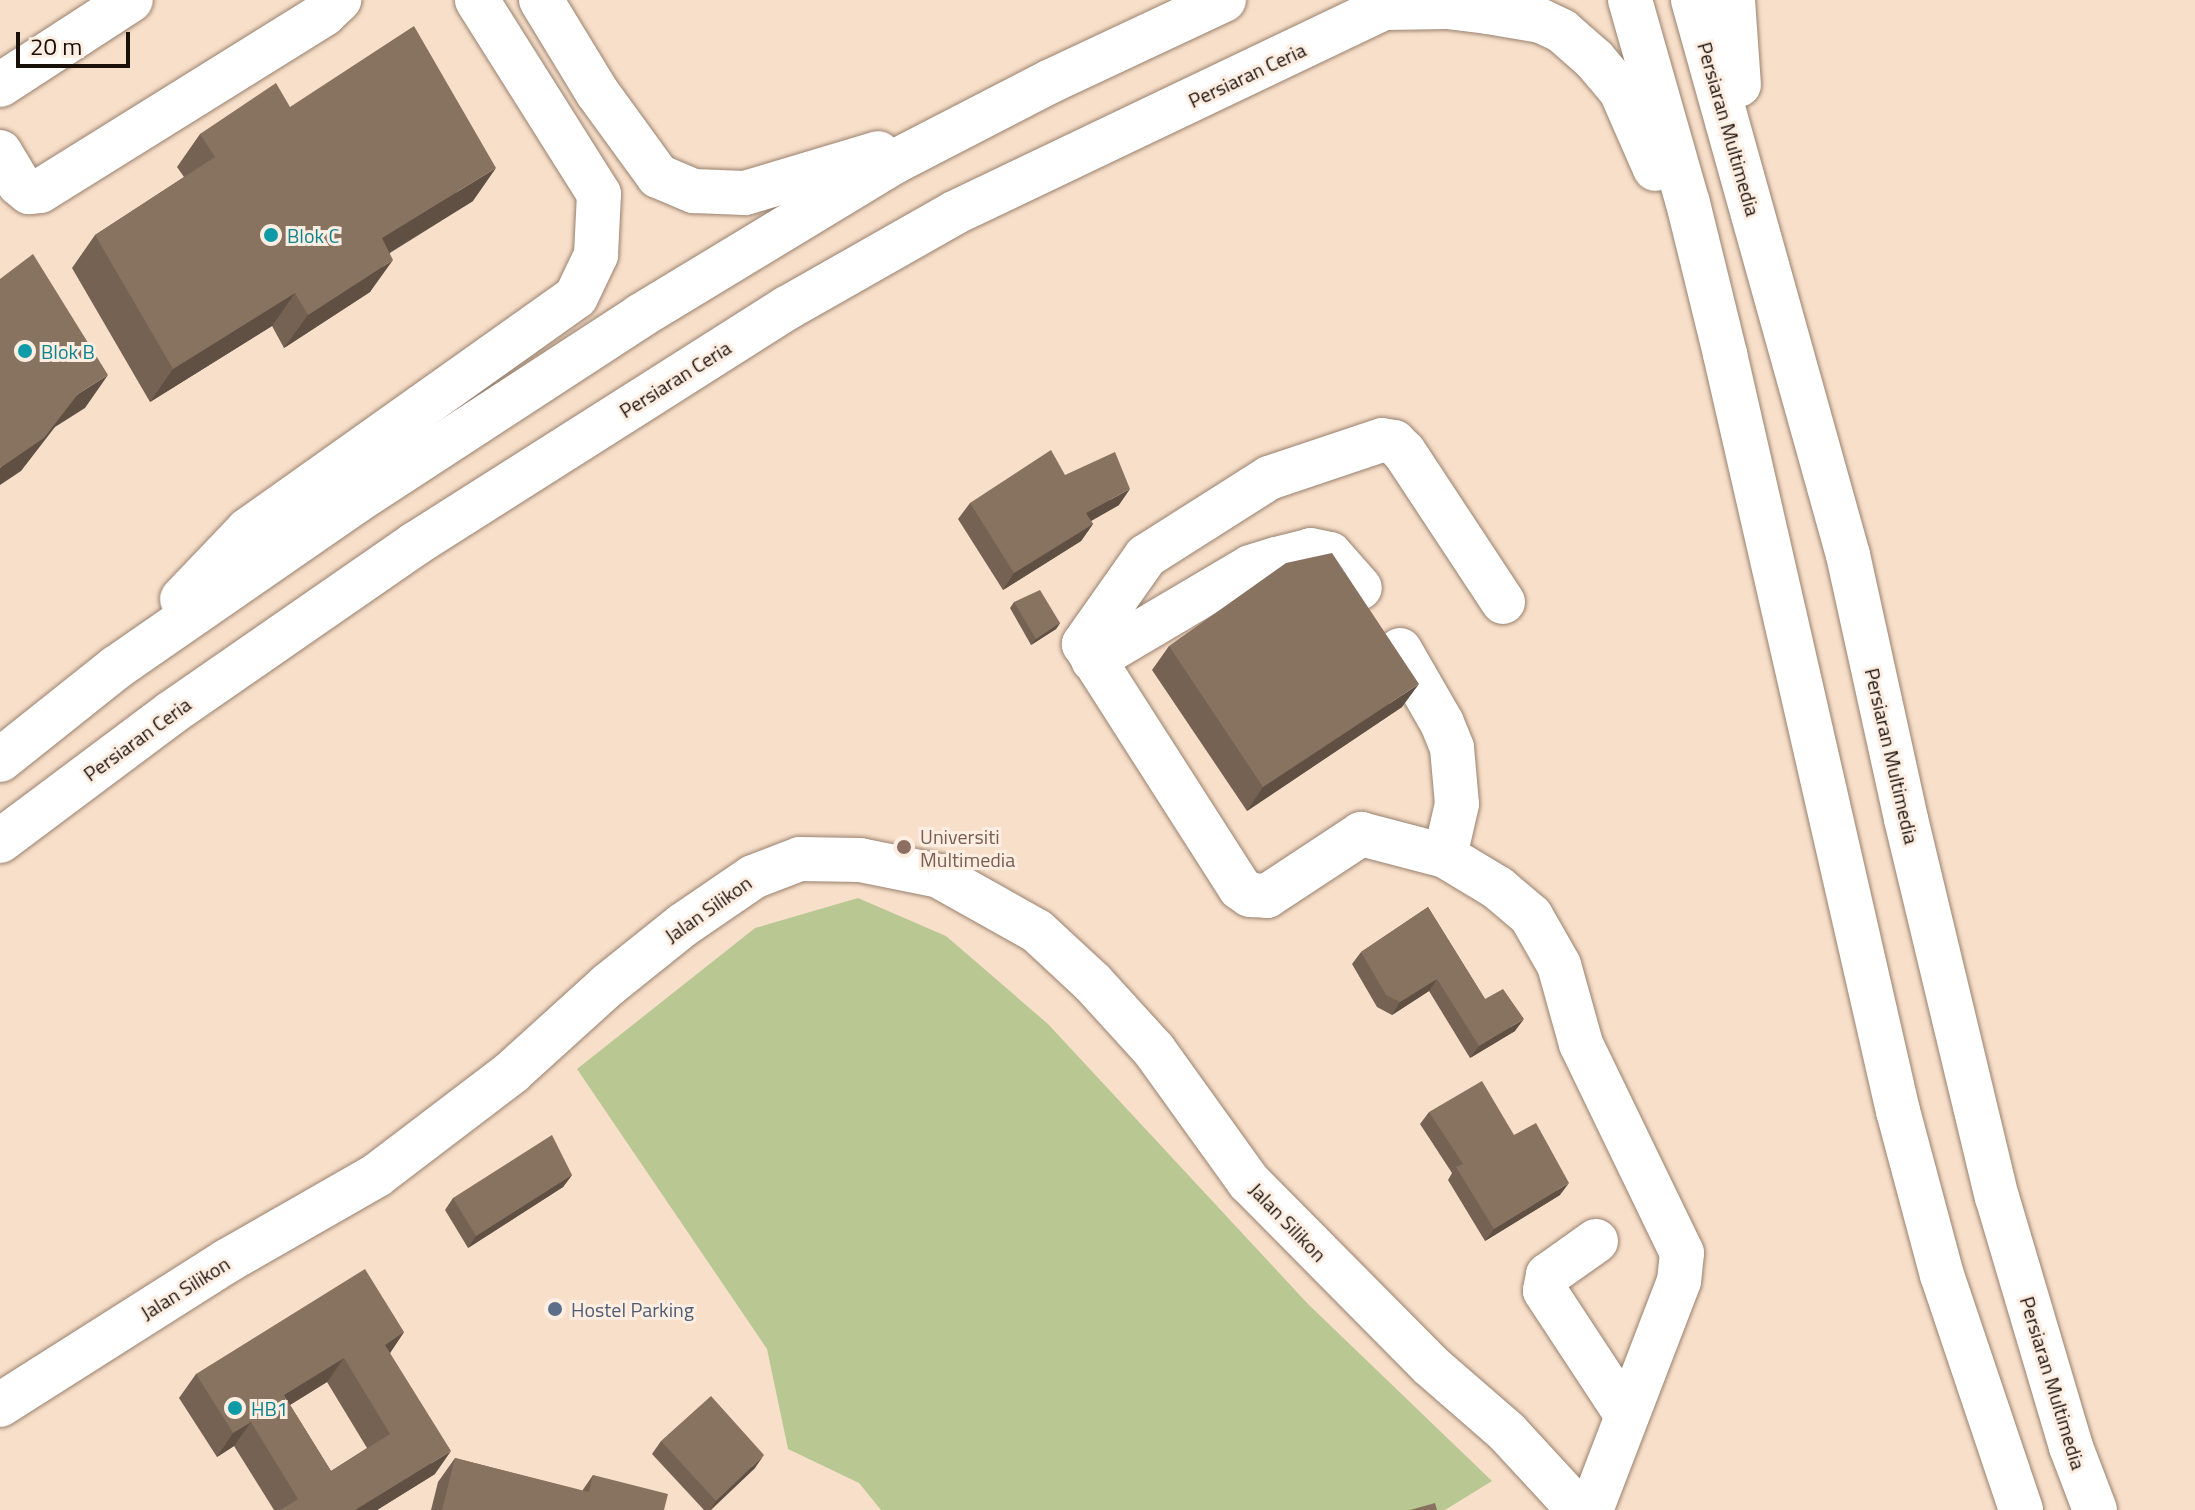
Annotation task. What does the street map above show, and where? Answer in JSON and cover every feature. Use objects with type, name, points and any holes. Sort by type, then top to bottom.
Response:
[{"type":"street","points":[[0,85],[131,0]]},
{"type":"street","points":[[0,152],[19,184],[29,192],[40,191],[324,14],[339,0]]},
{"type":"street","points":[[117,667],[248,530],[576,297],[596,255],[599,194],[477,0]]},
{"type":"street","points":[[541,0],[597,92],[658,176],[694,191],[745,193],[856,161],[993,110]]},
{"type":"street","points":[[0,760],[117,667],[355,502],[640,316],[894,162],[993,110],[1224,0]]},
{"type":"street","points":[[1630,0],[1688,203],[1725,354],[1898,1111],[1942,1275],[2021,1510]]},
{"type":"street","name":"Persiaran Multimedia","points":[[1693,0],[1848,555],[1906,819],[1997,1197],[2071,1447],[2095,1510]]},
{"type":"street","points":[[1733,0],[1737,75],[1768,268]]},
{"type":"street","points":[[1394,4],[1447,7],[1541,21],[1562,31],[1594,59],[1621,91],[1665,190],[1725,354]]},
{"type":"street","name":"Persiaran Ceria","points":[[0,841],[171,713],[415,544],[787,308],[954,213],[1394,4]]},
{"type":"street","points":[[1503,602],[1404,452],[1394,442],[1382,440],[1269,478],[1146,556],[1084,644],[1240,888],[1250,895],[1267,896],[1361,834],[1445,856],[1498,888],[1531,916],[1559,965],[1581,1044],[1682,1253],[1679,1281],[1591,1510]]},
{"type":"street","points":[[1093,660],[1250,567],[1276,559],[1322,551],[1339,561],[1360,588]]},
{"type":"street","points":[[1400,650],[1442,723],[1452,748],[1457,804],[1445,856]]},
{"type":"street","name":"Jalan Silikon","points":[[0,1405],[227,1261],[377,1175],[512,1072],[608,985],[683,925],[753,877],[800,859],[860,860],[939,876],[1037,931],[1093,983],[1154,1050],[1249,1182],[1430,1365],[1507,1432],[1579,1510]]},
{"type":"street","points":[[1596,1241],[1548,1275],[1545,1291],[1627,1416]]},
{"type":"green space","points":[[858,898],[946,936],[1048,1024],[1308,1304],[1492,1481],[1445,1510],[881,1510],[859,1483],[788,1449],[767,1349],[577,1069],[755,928]]},
{"type":"building","name":"Blok C","points":[[414,26],[496,168],[382,238],[393,260],[308,315],[295,293],[173,369],[95,235],[215,157],[200,134],[276,83],[290,107]]},
{"type":"building","points":[[33,254],[108,375],[78,394],[44,438],[0,468],[0,279]]},
{"type":"building","points":[[1051,450],[1065,475],[1115,452],[1130,489],[1086,513],[1093,524],[1014,573],[970,503]]},
{"type":"building","points":[[1332,553],[1419,684],[1263,787],[1169,646],[1286,563]]},
{"type":"building","points":[[1040,590],[1060,623],[1036,639],[1014,602]]},
{"type":"building","points":[[1428,907],[1485,999],[1503,989],[1524,1019],[1479,1046],[1437,979],[1400,1002],[1386,995],[1361,952]]},
{"type":"building","points":[[1482,1081],[1514,1135],[1536,1123],[1569,1183],[1494,1229],[1456,1167],[1463,1164],[1429,1112]]},
{"type":"building","points":[[552,1135],[572,1175],[476,1236],[453,1198]]},
{"type":"building","name":"HB1","points":[[365,1269],[404,1332],[385,1345],[451,1451],[355,1510],[280,1510],[298,1499],[251,1422],[233,1433],[196,1374]],"holes":[[[344,1358],[390,1434],[331,1471],[284,1395]]]},
{"type":"building","points":[[711,1396],[764,1455],[716,1501],[661,1441]]},
{"type":"building","points":[[455,1458],[589,1492],[593,1475],[668,1494],[664,1510],[442,1510]]},
{"type":"building","points":[[1435,1503],[1437,1510],[1410,1510]]},
{"type":"place","name":"Blok C","points":[[271,235]]},
{"type":"place","name":"Blok B","points":[[25,351]]},
{"type":"place","name":"Universiti Multimedia","points":[[904,847]]},
{"type":"place","name":"Hostel Parking","points":[[555,1309]]},
{"type":"place","name":"HB1","points":[[235,1408]]}]
